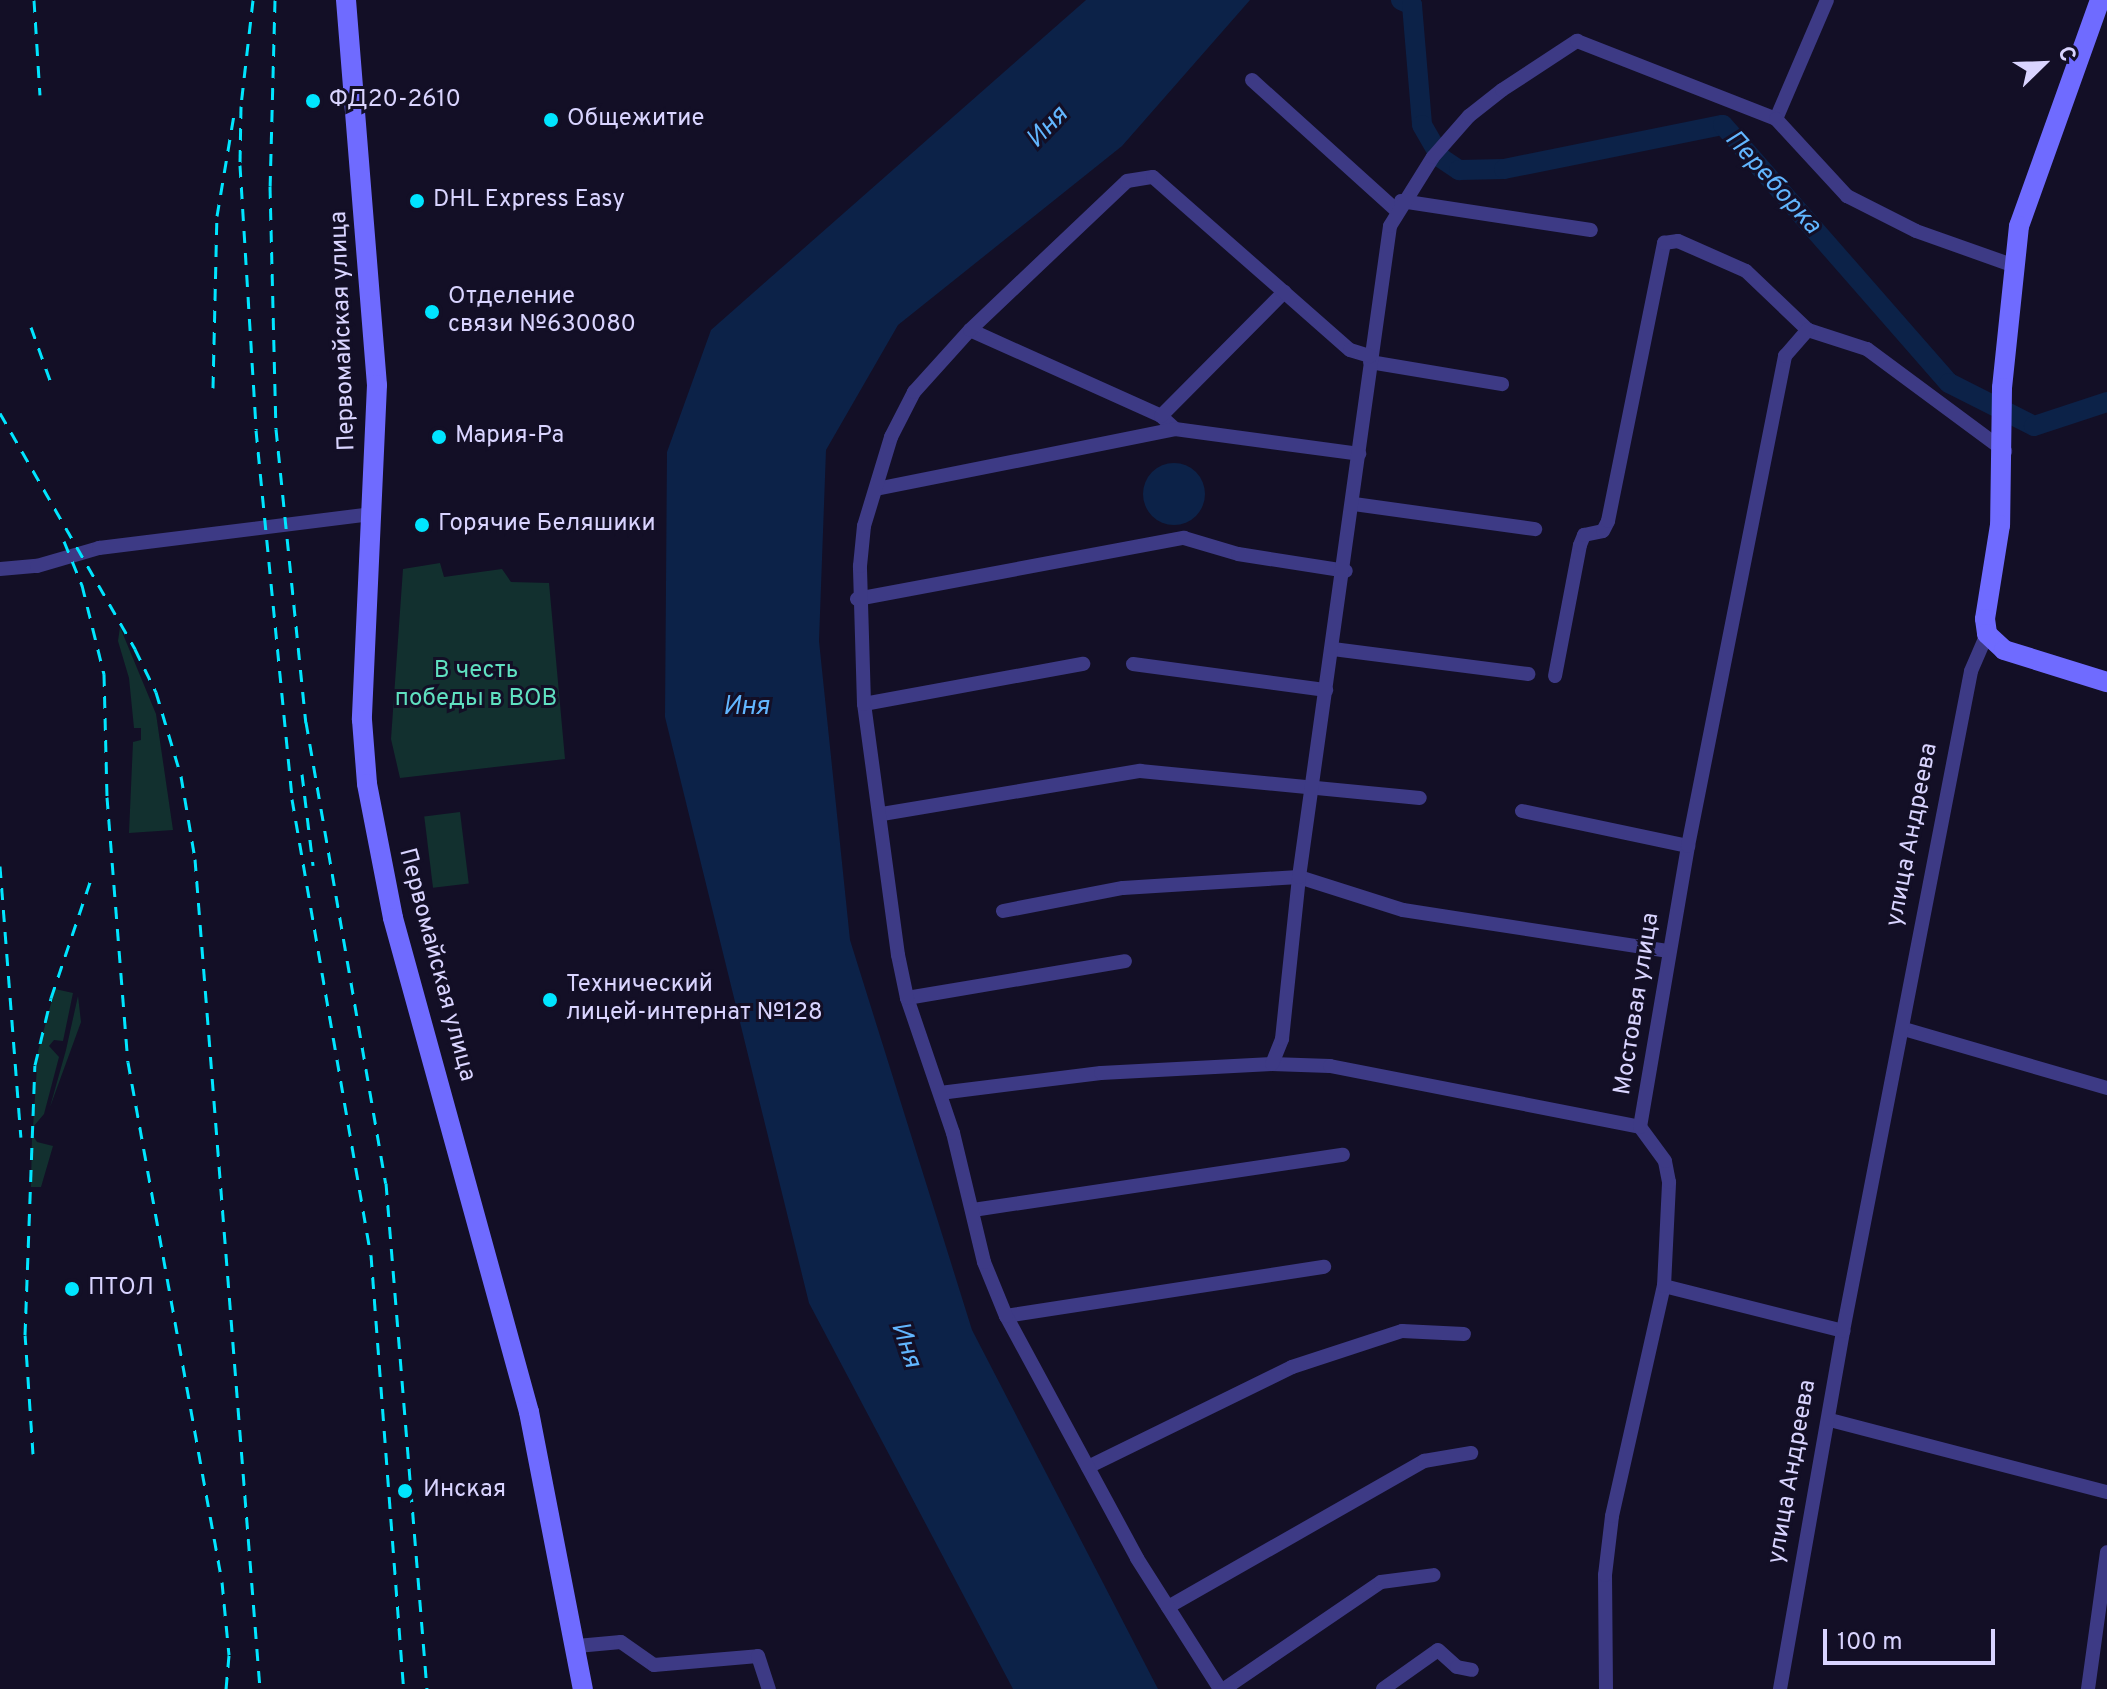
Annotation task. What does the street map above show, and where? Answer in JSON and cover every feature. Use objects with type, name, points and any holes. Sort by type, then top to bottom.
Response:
[{"type":"main road","name":"Первомайская улица","points":[[346,0],[373,297],[377,412],[362,720],[370,799],[393,918],[529,1412],[583,1689]]},
{"type":"main road","name":"улица Андреева","points":[[1987,634],[2005,452],[2000,422],[2012,265],[2019,226],[2100,0]]},
{"type":"main road","points":[[1987,634],[2004,650],[2107,682]]},
{"type":"street","points":[[1776,119],[1827,0]]},
{"type":"street","points":[[1272,1064],[1282,1039],[1299,877],[1346,571],[1370,359],[1399,206],[1469,116],[1577,41],[1776,119],[1847,196],[1916,231],[2012,265]]},
{"type":"street","points":[[1252,80],[1399,206],[1591,230]]},
{"type":"street","points":[[1434,1575],[1381,1582],[1222,1689],[1168,1607],[1006,1316],[984,1262],[973,1210],[940,1093],[907,998],[864,704],[857,599],[864,526],[891,437],[914,392],[970,330],[1127,181],[1143,176],[1153,177],[1350,350],[1370,359],[1502,384]]},
{"type":"street","points":[[1555,676],[1580,545],[1584,535],[1603,531],[1608,521],[1664,243],[1678,241],[1746,271],[1808,330],[1867,349],[2005,452]]},
{"type":"street","points":[[1161,416],[1284,292]]},
{"type":"street","points":[[970,330],[1161,416],[1175,429]]},
{"type":"street","name":"Мостовая улица","points":[[1606,1689],[1605,1575],[1612,1516],[1664,1286],[1669,1182],[1665,1161],[1640,1127],[1688,846],[1785,356],[1808,330]]},
{"type":"street","points":[[876,489],[1175,429],[1359,454]]},
{"type":"street","points":[[1354,504],[1535,529]]},
{"type":"street","points":[[0,569],[37,566],[99,548],[373,514]]},
{"type":"street","points":[[857,599],[1184,538],[1238,554],[1346,571]]},
{"type":"street","name":"улица Андреева","points":[[1780,1689],[1830,1420],[1843,1331],[1971,671],[1987,634]]},
{"type":"street","points":[[1333,649],[1528,674]]},
{"type":"street","points":[[864,704],[1083,664]]},
{"type":"street","points":[[1133,664],[1326,690]]},
{"type":"street","points":[[882,814],[1140,771],[1312,784],[1420,798]]},
{"type":"street","points":[[1522,811],[1688,846]]},
{"type":"street","points":[[1003,911],[1123,888],[1157,890],[1299,877],[1403,910],[1669,951]]},
{"type":"street","points":[[907,998],[1125,961]]},
{"type":"street","points":[[1904,1029],[2107,1088]]},
{"type":"street","points":[[940,1093],[1101,1073],[1272,1064],[1330,1066],[1640,1127]]},
{"type":"street","points":[[973,1210],[1343,1155]]},
{"type":"street","points":[[1006,1316],[1324,1267]]},
{"type":"street","points":[[1664,1286],[1843,1331]]},
{"type":"street","points":[[1088,1467],[1292,1367],[1402,1331],[1464,1334]]},
{"type":"street","points":[[1830,1420],[2107,1492]]},
{"type":"street","points":[[1168,1607],[1424,1461],[1471,1453]]},
{"type":"street","points":[[2088,1689],[2107,1552]]},
{"type":"street","points":[[577,1646],[621,1642],[654,1665],[758,1656],[769,1689]]},
{"type":"street","points":[[1383,1689],[1438,1650],[1457,1667],[1472,1670]]},
{"type":"green space","name":"В честь победы в ВОВ","points":[[440,563],[444,577],[502,569],[511,582],[549,583],[565,759],[400,778],[391,739],[403,569]]},
{"type":"green space","points":[[120,627],[156,714],[173,830],[129,833],[133,742],[141,740],[141,728],[134,728],[129,678],[118,641]]},
{"type":"green space","points":[[460,812],[469,883],[433,888],[424,816]]},
{"type":"green space","points":[[55,989],[73,993],[63,1041],[54,1040],[49,1046],[59,1057],[44,1114],[33,1127],[38,1051]]},
{"type":"green space","points":[[78,996],[81,1022],[50,1107],[66,1050]]},
{"type":"green space","points":[[32,1134],[37,1142],[53,1146],[41,1187],[31,1187]]},
{"type":"water","name":"Иня","points":[[1086,0],[1250,0],[1122,146],[898,325],[826,450],[819,641],[850,940],[972,1330],[1158,1689],[1013,1689],[809,1303],[665,717],[667,452],[711,330]]},
{"type":"water","points":[[1174,463],[1186,465],[1196,472],[1203,482],[1203,506],[1196,516],[1186,523],[1174,525],[1162,523],[1152,516],[1145,506],[1143,494],[1145,482],[1152,472],[1162,465]]},
{"type":"waterway","name":"Переборка","points":[[1401,0],[1412,5],[1422,125],[1441,158],[1459,170],[1504,169],[1723,125],[1949,383],[2034,426],[2107,402]]},
{"type":"railway","points":[[34,0],[40,95]]},
{"type":"railway","points":[[253,0],[241,106],[240,165],[256,430],[292,799],[371,1255],[404,1689]]},
{"type":"railway","points":[[275,0],[270,186],[276,429],[306,722],[386,1183],[427,1689]]},
{"type":"railway","points":[[213,388],[217,216],[234,114]]},
{"type":"railway","points":[[31,327],[51,383]]},
{"type":"railway","points":[[0,413],[135,649],[156,692],[181,776],[195,859],[260,1689]]},
{"type":"railway","points":[[64,541],[82,585],[104,674],[107,797],[128,1062],[222,1582],[229,1655],[226,1689]]},
{"type":"railway","points":[[302,774],[313,865]]},
{"type":"railway","points":[[0,866],[21,1137]]},
{"type":"railway","points":[[33,1454],[25,1335],[35,1065],[51,998],[91,879]]},
{"type":"place","name":"ФД20-2610","points":[[313,101]]},
{"type":"place","name":"Общежитие","points":[[551,120]]},
{"type":"place","name":"DHL Express Easy","points":[[417,201]]},
{"type":"place","name":"Отделение связи №630080","points":[[432,312]]},
{"type":"place","name":"Мария-Ра","points":[[439,437]]},
{"type":"place","name":"Горячие Беляшики","points":[[422,525]]},
{"type":"place","name":"Технический лицей-интернат №128","points":[[550,1000]]},
{"type":"place","name":"ПТОЛ","points":[[72,1289]]},
{"type":"place","name":"Инская","points":[[405,1491]]}]
